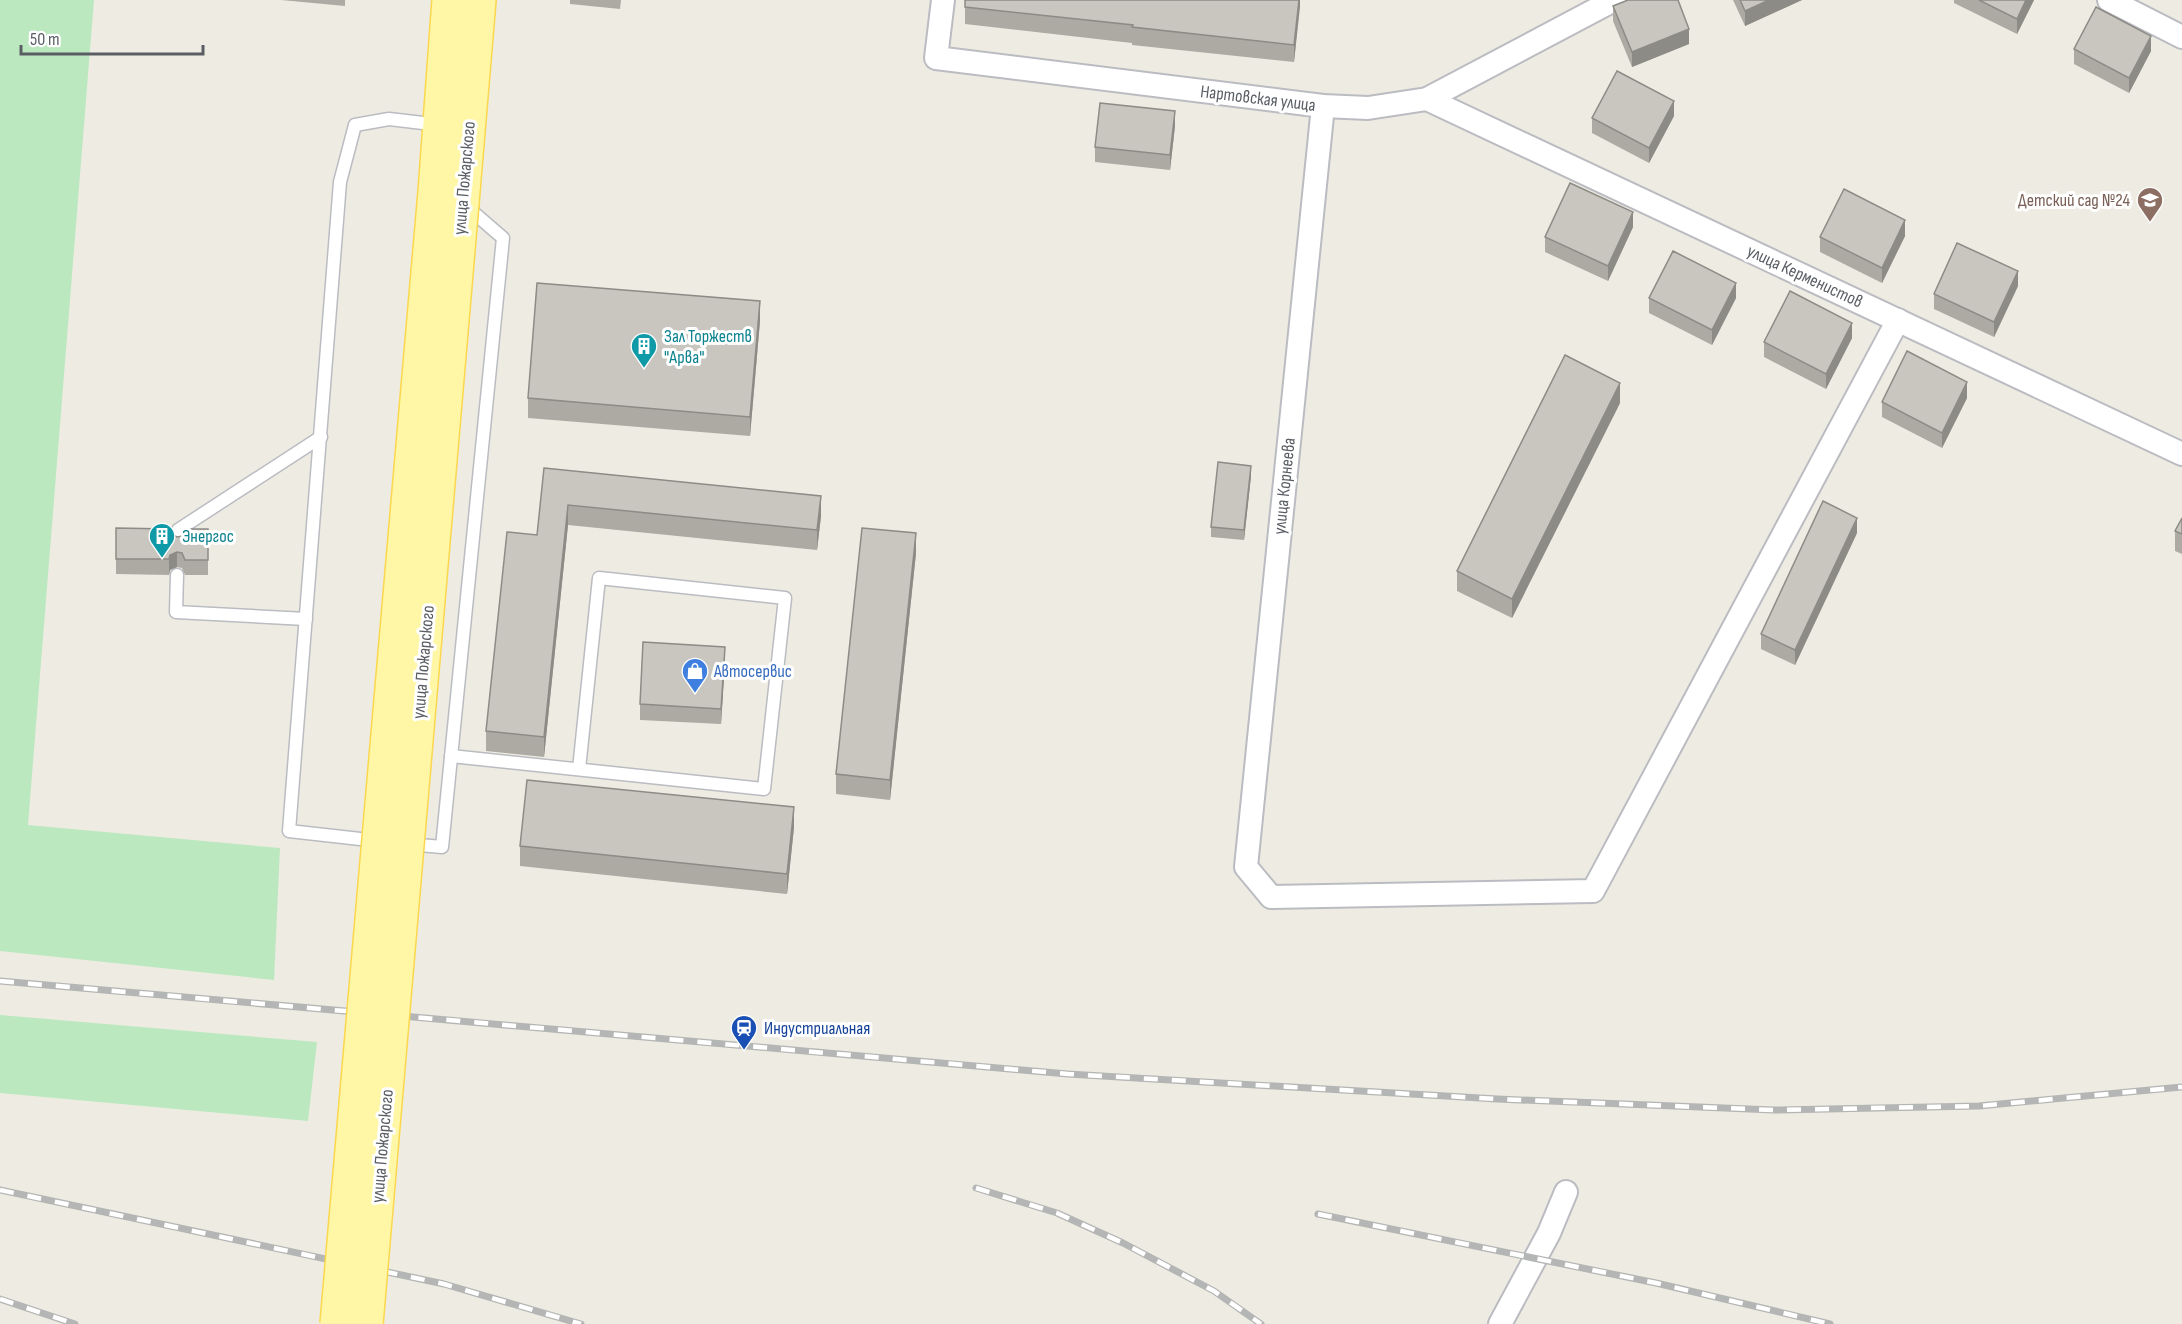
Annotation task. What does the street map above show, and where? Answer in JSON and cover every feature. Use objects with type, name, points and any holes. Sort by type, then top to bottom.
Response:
[{"type":"main road","name":"улица Пожарского","points":[[366,1324],[449,198],[440,125],[449,0]]},
{"type":"main road","name":"улица Пожарского","points":[[337,1324],[449,198],[480,0]]},
{"type":"street","name":"Нартовская улица","points":[[943,0],[936,58],[1323,106],[1368,108],[1427,99],[1614,0]]},
{"type":"street","points":[[2109,0],[2182,37]]},
{"type":"street","name":"улица Керменистов","points":[[1427,99],[2182,454]]},
{"type":"street","name":"улица Корнеева","points":[[1323,106],[1246,867],[1271,897],[1593,891],[1898,320]]},
{"type":"street","points":[[1500,1324],[1550,1233],[1566,1192]]},
{"type":"lane","points":[[440,125],[389,119],[355,125],[340,182],[289,831],[442,848],[503,238],[449,198]]},
{"type":"lane","points":[[178,544],[178,530],[321,437]]},
{"type":"lane","points":[[177,575],[176,612],[306,619]]},
{"type":"lane","points":[[451,756],[764,789],[785,598],[599,578],[579,769]]},
{"type":"green space","points":[[0,0],[94,0],[28,825],[280,848],[274,980],[0,951]]},
{"type":"green space","points":[[0,1015],[317,1042],[308,1121],[0,1093]]},
{"type":"building","points":[[965,0],[1299,0],[1294,45],[965,7]]},
{"type":"building","points":[[1628,0],[1678,0],[1689,29],[1632,52],[1613,6]]},
{"type":"building","points":[[1740,0],[1769,0],[1745,11]]},
{"type":"building","points":[[1979,0],[2026,0],[2017,19]]},
{"type":"building","points":[[2096,7],[2151,36],[2129,78],[2074,49]]},
{"type":"building","points":[[1617,71],[1674,101],[1649,148],[1592,118]]},
{"type":"building","points":[[1100,103],[1175,111],[1170,155],[1095,147]]},
{"type":"building","points":[[1570,183],[1633,212],[1608,266],[1545,237]]},
{"type":"building","points":[[1844,189],[1905,220],[1882,268],[1820,237]]},
{"type":"building","points":[[1957,243],[2018,271],[1994,322],[1934,294]]},
{"type":"building","points":[[1673,251],[1736,283],[1712,330],[1649,298]]},
{"type":"building","name":"Зал Торжеств \"Арва\"","points":[[537,283],[760,301],[750,417],[528,398]]},
{"type":"building","points":[[1790,291],[1852,323],[1826,374],[1764,342]]},
{"type":"building","points":[[1907,351],[1967,382],[1942,433],[1882,402]]},
{"type":"building","points":[[1565,355],[1620,383],[1512,599],[1457,571]]},
{"type":"building","points":[[1218,462],[1251,466],[1244,530],[1211,527]]},
{"type":"building","points":[[544,468],[821,496],[817,530],[568,505],[544,737],[486,731],[507,532],[537,535]]},
{"type":"building","points":[[1823,501],[1857,518],[1795,650],[1761,634]]},
{"type":"building","points":[[2182,518],[2182,534],[2175,531]]},
{"type":"building","points":[[116,528],[170,529],[171,533],[177,537],[183,536],[186,529],[208,529],[208,560],[185,560],[182,553],[177,552],[170,555],[169,559],[116,559]]},
{"type":"building","points":[[862,528],[916,533],[890,780],[836,774]]},
{"type":"building","points":[[643,642],[725,647],[721,709],[640,704]]},
{"type":"building","points":[[527,780],[794,807],[787,874],[520,846]]},
{"type":"railway","points":[[0,981],[1068,1074],[1497,1099],[1774,1110],[1979,1106],[2182,1087]]},
{"type":"railway","points":[[976,1188],[1057,1213],[1123,1243],[1214,1291],[1261,1324]]},
{"type":"railway","points":[[0,1190],[444,1284],[581,1324]]},
{"type":"railway","points":[[1318,1214],[1656,1283],[1830,1324]]},
{"type":"railway","points":[[0,1299],[75,1324]]},
{"type":"place","name":"Детский сад №24","points":[[2150,223]]},
{"type":"place","name":"Зал Торжеств \"Арва\"","points":[[644,369]]},
{"type":"place","name":"Энергос","points":[[162,559]]},
{"type":"place","name":"Автосервис","points":[[695,694]]},
{"type":"place","name":"Индустриальная","points":[[744,1051]]}]
